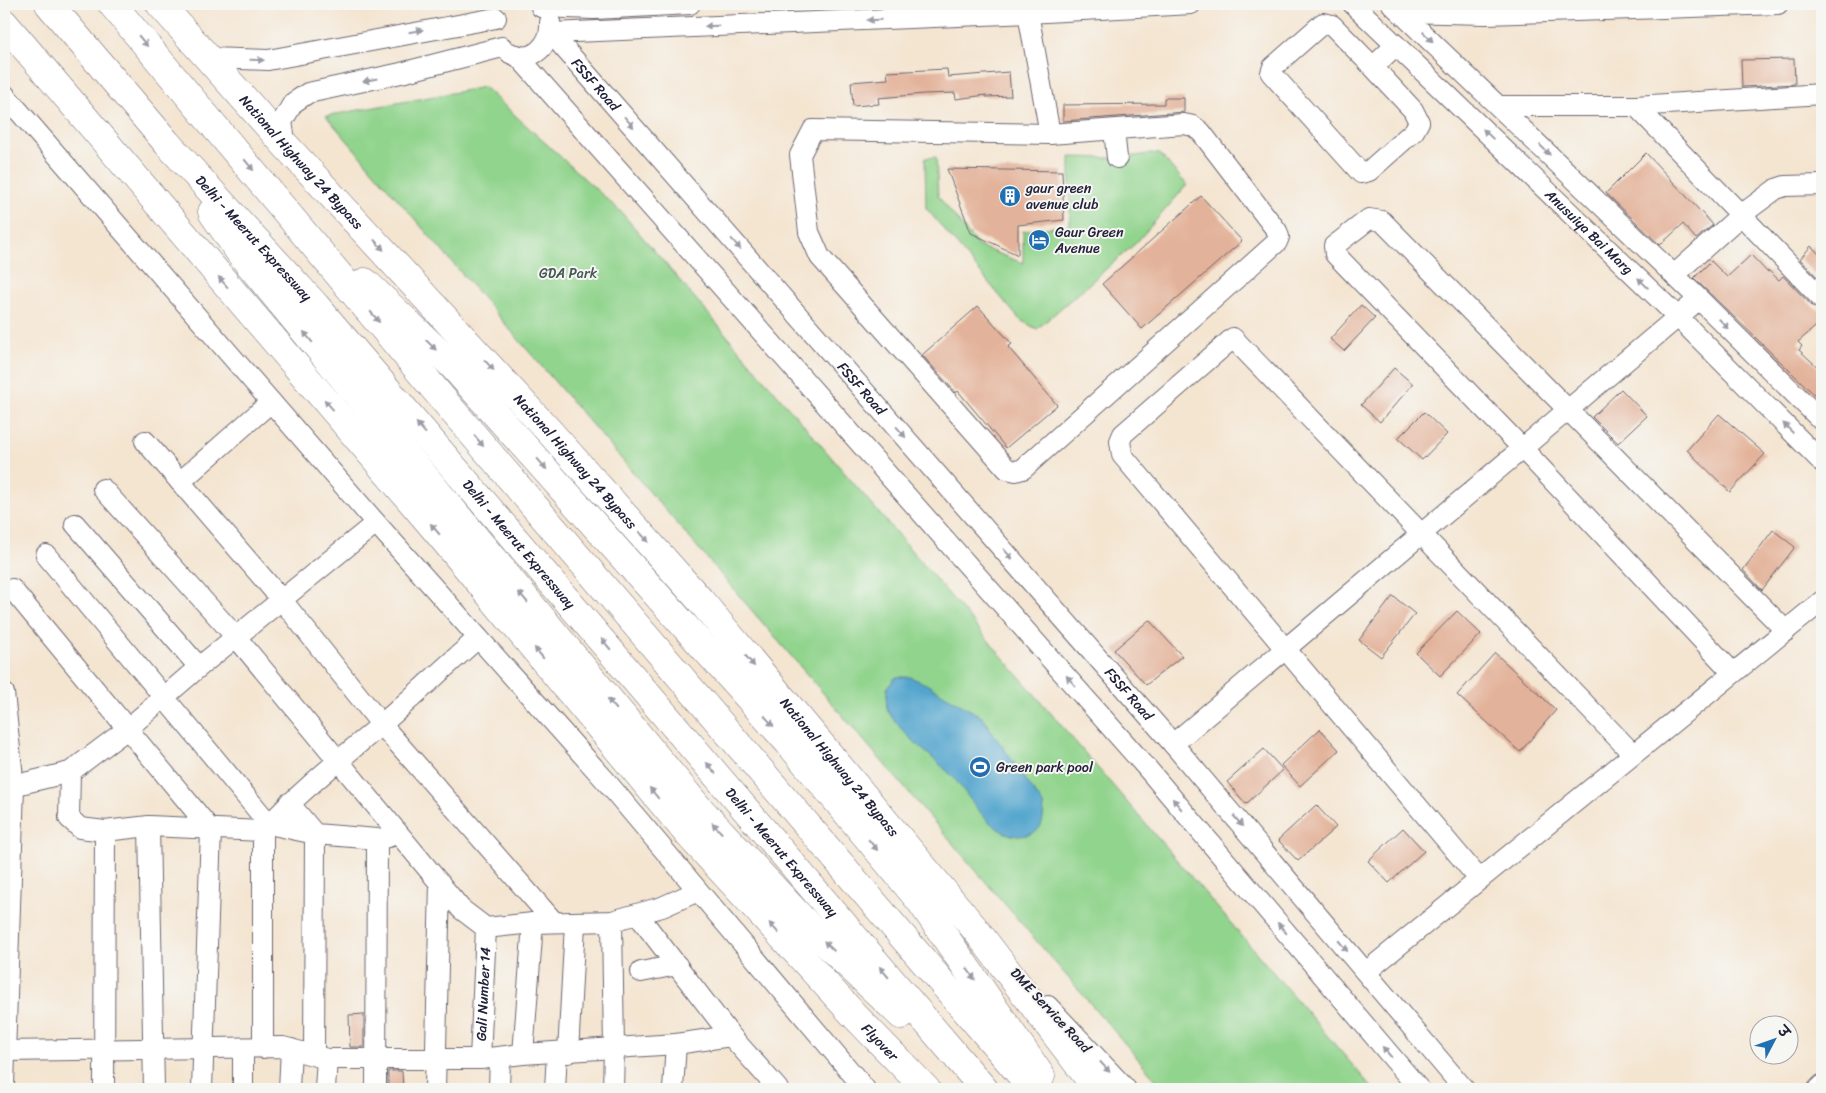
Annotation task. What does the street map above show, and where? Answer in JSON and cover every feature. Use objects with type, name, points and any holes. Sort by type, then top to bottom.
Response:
[{"type":"highway","points":[[112,4],[270,190],[452,410],[1033,1089]]},
{"type":"highway","name":"National Highway 24 Bypass","points":[[161,6],[286,146],[548,430],[684,581],[976,930],[1097,1089]]},
{"type":"highway","name":"Delhi - Meerut Expressway","points":[[56,12],[168,143],[322,313],[984,1089]]},
{"type":"highway","points":[[6,25],[579,683],[697,806],[808,926],[978,1089]]},
{"type":"highway","points":[[168,143],[240,253],[579,683]]},
{"type":"highway","points":[[270,190],[451,364],[788,742],[920,902],[1051,1089]]},
{"type":"highway","points":[[661,598],[684,581]]},
{"type":"highway","name":"Flyover","points":[[579,683],[689,835],[854,1016],[926,1089]]},
{"type":"street","points":[[539,5],[690,4]]},
{"type":"street","points":[[550,33],[1028,14],[1191,4]]},
{"type":"street","name":"Anusuiya Bai Marg","points":[[1353,4],[1678,317],[1822,462]]},
{"type":"street","points":[[1396,8],[1486,14],[1778,4]]},
{"type":"street","points":[[286,146],[282,122],[293,104],[308,93],[510,51],[533,54],[541,50],[550,33],[548,14],[539,5]]},
{"type":"street","name":"Anusuiya Bai Marg","points":[[1396,8],[1699,299],[1822,421]]},
{"type":"street","points":[[208,58],[268,60],[499,9],[495,36],[1139,760],[1418,1089]]},
{"type":"street","points":[[1028,14],[1050,134]]},
{"type":"street","points":[[1323,23],[1328,23],[1373,67],[1413,110],[1419,122],[1414,131],[1369,171],[1361,173],[1271,73],[1273,67],[1323,23]]},
{"type":"street","name":"FSSF Road","points":[[550,33],[1173,744],[1464,1089]]},
{"type":"street","points":[[1373,67],[1396,45]]},
{"type":"street","points":[[4,94],[376,523],[599,774],[865,1089]]},
{"type":"street","points":[[1499,106],[1636,106],[1822,94]]},
{"type":"street","points":[[1636,106],[1822,299]]},
{"type":"street","points":[[1184,124],[1193,126],[1201,132],[1277,231],[1279,237],[1273,246],[1060,437],[1023,469],[1016,471],[1007,469],[820,258],[808,232],[800,155],[813,130],[1050,134],[1184,124]]},
{"type":"street","points":[[1114,130],[1117,158]]},
{"type":"street","points":[[1674,275],[1741,215],[1776,189],[1785,186],[1822,185]]},
{"type":"street","points":[[1733,673],[1522,448],[1335,254],[1334,246],[1369,219],[1382,221],[1786,630]]},
{"type":"street","points":[[1173,744],[1699,299]]},
{"type":"street","points":[[1479,879],[1122,454],[1120,441],[1123,434],[1233,338],[1633,754]]},
{"type":"street","points":[[180,482],[272,402]]},
{"type":"street","points":[[145,441],[281,599],[382,724],[554,922]]},
{"type":"street","points":[[103,489],[236,637],[339,759],[399,836],[461,909],[486,928],[554,922],[575,924],[612,921],[638,915],[698,891]]},
{"type":"street","points":[[9,787],[70,772],[126,730],[281,599],[376,523]]},
{"type":"street","points":[[75,524],[199,667]]},
{"type":"street","points":[[46,555],[164,698],[266,828],[263,1048]]},
{"type":"street","points":[[12,589],[126,730],[211,830],[202,1089]]},
{"type":"street","points":[[1366,972],[1822,601]]},
{"type":"street","points":[[266,828],[290,803],[339,759],[382,724],[478,638]]},
{"type":"street","points":[[4,693],[9,787],[4,1084]]},
{"type":"street","points":[[70,772],[69,818],[80,828],[105,831],[149,826],[211,830],[266,828],[377,839],[399,836]]},
{"type":"street","points":[[290,803],[315,834],[321,1057],[325,1089]]},
{"type":"street","points":[[149,826],[154,1089]]},
{"type":"street","points":[[104,1089],[105,831]]},
{"type":"street","points":[[376,1089],[377,839]]},
{"type":"street","points":[[435,1089],[440,883]]},
{"type":"street","points":[[638,915],[731,1036],[778,1089]]},
{"type":"street","points":[[612,921],[613,1089]]},
{"type":"street","points":[[523,1054],[533,924]]},
{"type":"street","points":[[555,1089],[563,1052],[575,924]]},
{"type":"street","name":"Gali Number 14","points":[[486,928],[490,1058],[499,1089]]},
{"type":"street","name":"DME Service Road","points":[[976,930],[1126,1089]]},
{"type":"street","points":[[641,972],[677,965]]},
{"type":"street","points":[[854,1016],[912,1089]]},
{"type":"street","points":[[5,1051],[263,1048],[291,1049],[321,1057],[377,1061],[436,1060],[490,1058],[523,1054],[676,1044],[731,1036]]},
{"type":"street","points":[[673,1089],[676,1044]]},
{"type":"street","points":[[243,1048],[243,1089]]},
{"type":"street","points":[[290,1089],[291,1049]]},
{"type":"street","points":[[1818,1089],[1822,1086]]},
{"type":"green space","name":"GDA Park","points":[[484,87],[621,212],[1373,1089],[1164,1089],[326,116]]},
{"type":"green space","points":[[1159,153],[1187,185],[1136,243],[1037,329],[1020,320],[926,208],[925,158],[936,157],[938,196],[978,246],[1023,263],[1023,231],[1070,225],[1070,157],[1117,158]]},
{"type":"water","name":"Green park pool","points":[[896,677],[910,677],[926,684],[982,717],[1044,806],[1042,823],[1038,830],[1030,834],[1017,836],[1005,833],[994,826],[950,774],[900,728],[888,711],[887,706],[887,688]]},
{"type":"building","points":[[1794,59],[1795,84],[1742,87],[1741,60]]},
{"type":"building","points":[[947,69],[948,77],[1009,72],[1011,96],[986,97],[986,95],[956,99],[955,93],[924,94],[878,98],[879,104],[853,106],[851,82],[888,79],[887,72]]},
{"type":"building","points":[[1164,98],[1184,98],[1184,112],[1063,121],[1063,105],[1164,104]]},
{"type":"building","points":[[1646,153],[1713,225],[1696,239],[1683,224],[1660,245],[1606,193]]},
{"type":"building","name":"gaur green avenue club","points":[[947,169],[1062,171],[1064,220],[1018,225],[1018,255],[971,233]]},
{"type":"building","points":[[1201,196],[1242,241],[1142,329],[1102,284]]},
{"type":"building","points":[[1811,246],[1822,257],[1822,282],[1800,259]]},
{"type":"building","points":[[1751,255],[1767,272],[1769,271],[1779,280],[1783,276],[1813,307],[1822,311],[1822,321],[1798,342],[1802,346],[1799,350],[1822,371],[1822,402],[1694,278],[1711,261],[1727,277]]},
{"type":"building","points":[[1361,305],[1375,318],[1344,351],[1330,339]]},
{"type":"building","points":[[978,306],[1012,344],[1008,347],[1057,405],[1006,448],[958,391],[956,393],[922,355]]},
{"type":"building","points":[[1394,368],[1413,384],[1380,422],[1361,405]]},
{"type":"building","points":[[1621,389],[1647,416],[1618,443],[1592,417]]},
{"type":"building","points":[[1424,412],[1447,434],[1422,460],[1398,438]]},
{"type":"building","points":[[1719,414],[1765,454],[1730,492],[1687,450]]},
{"type":"building","points":[[1773,530],[1795,547],[1762,590],[1743,570]]},
{"type":"building","points":[[1393,596],[1415,614],[1381,657],[1359,640]]},
{"type":"building","points":[[1457,611],[1481,634],[1440,676],[1416,653]]},
{"type":"building","points":[[1149,620],[1182,656],[1146,685],[1114,650]]},
{"type":"building","points":[[1495,653],[1556,710],[1520,752],[1457,695]]},
{"type":"building","points":[[1320,729],[1339,750],[1300,786],[1281,765]]},
{"type":"building","points":[[1264,749],[1283,770],[1246,804],[1227,782]]},
{"type":"building","points":[[1316,805],[1336,827],[1298,861],[1278,840]]},
{"type":"building","points":[[1403,828],[1424,851],[1389,883],[1368,861]]},
{"type":"building","points":[[364,1014],[364,1047],[350,1047],[349,1015]]},
{"type":"building","points":[[388,1071],[402,1071],[403,1089],[388,1089]]},
{"type":"place","name":"gaur green avenue club","points":[[1010,196]]},
{"type":"place","name":"Gaur Green Avenue","points":[[1039,240]]},
{"type":"place","name":"Green park pool","points":[[980,767]]}]
